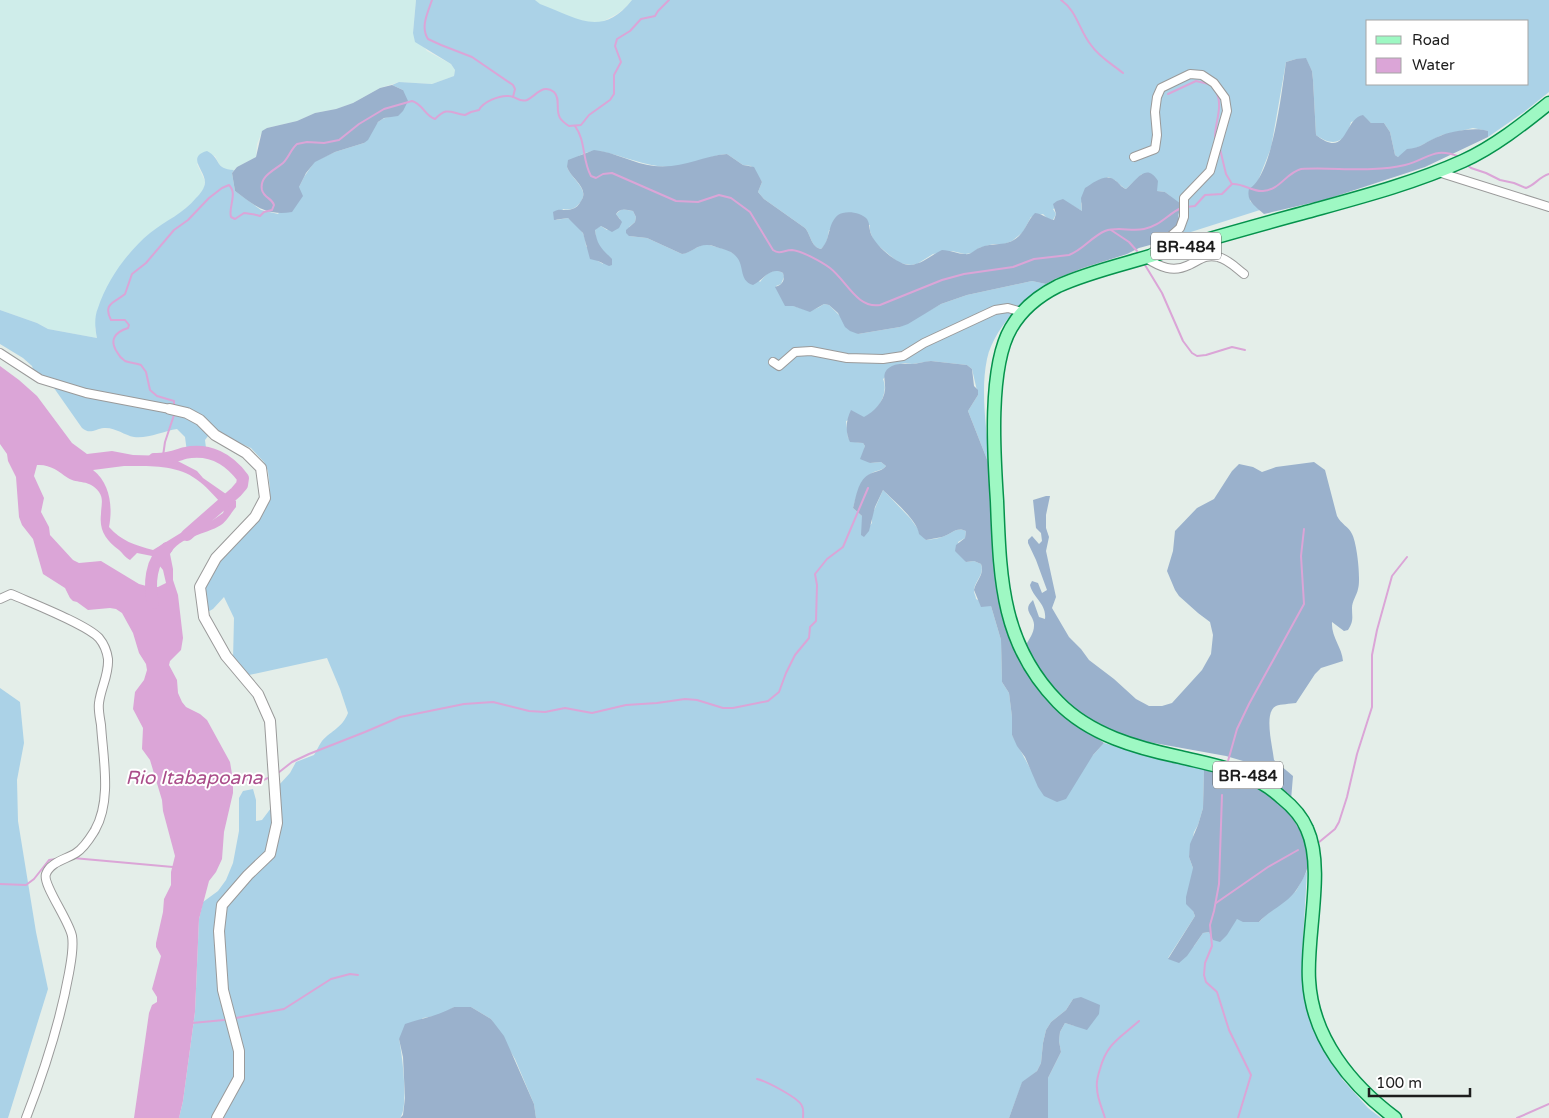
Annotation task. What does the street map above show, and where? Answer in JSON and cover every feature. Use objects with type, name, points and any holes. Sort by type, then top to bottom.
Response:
[{"type":"main road","name":"BR-484","points":[[1395,1118],[1372,1100],[1352,1080],[1326,1040],[1315,1015],[1309,982],[1314,858],[1310,838],[1302,820],[1280,796],[1253,776],[1222,766],[1131,744],[1088,726],[1073,716],[1045,689],[1034,674],[1016,640],[1005,602],[998,522],[995,426],[996,386],[1002,346],[1022,312],[1038,298],[1061,285],[1146,258],[1367,195],[1436,172],[1476,154],[1549,103]]},
{"type":"street","points":[[1134,157],[1155,149],[1157,135],[1155,112],[1157,97],[1161,88],[1190,74],[1202,75],[1214,83],[1225,98],[1227,111],[1210,171],[1184,198],[1184,217],[1180,228],[1146,258],[1156,265],[1167,269],[1178,269],[1190,265],[1199,258],[1208,256],[1220,257],[1244,274]]},
{"type":"street","points":[[1436,172],[1549,206]]},
{"type":"street","points":[[774,362],[779,366],[795,352],[811,351],[847,358],[883,359],[903,356],[924,343],[995,310],[1008,308],[1022,312]]},
{"type":"street","points":[[0,353],[40,379],[86,393],[187,412],[200,420],[215,435],[246,453],[261,468],[265,498],[255,517],[216,558],[200,587],[204,617],[226,656],[258,694],[270,721],[277,823],[270,854],[222,904],[219,931],[222,990],[239,1051],[238,1078],[217,1118]]},
{"type":"street","points":[[0,599],[11,594],[84,627],[98,637],[108,656],[108,671],[99,703],[105,799],[97,828],[87,843],[76,852],[51,866],[45,878],[49,890],[66,918],[72,935],[73,951],[64,998],[36,1092],[26,1118]]},
{"type":"shaded area","points":[[0,0],[416,0],[413,33],[427,51],[451,64],[455,70],[454,76],[432,84],[399,82],[380,88],[353,103],[336,109],[315,113],[297,121],[267,128],[262,132],[257,144],[256,157],[234,170],[225,170],[215,156],[197,164],[205,181],[204,188],[195,200],[180,213],[149,234],[128,255],[95,328],[97,338],[48,329],[37,323],[0,310]]},
{"type":"shaded area","points":[[416,0],[535,0],[540,4],[577,19],[599,22],[610,19],[621,12],[632,0],[1549,0],[1549,92],[1488,137],[1488,131],[1473,128],[1442,135],[1398,157],[1395,155],[1390,132],[1384,123],[1371,123],[1365,118],[1351,122],[1346,134],[1338,141],[1322,139],[1316,135],[1312,71],[1306,59],[1286,62],[1271,148],[1250,201],[1260,210],[1172,238],[1181,222],[1178,217],[1180,212],[1170,196],[1165,192],[1156,191],[1142,174],[1126,189],[1108,177],[1081,203],[1082,211],[1068,203],[1053,209],[1056,214],[1053,220],[1048,219],[1043,214],[1031,217],[1023,232],[1012,241],[979,248],[972,253],[965,254],[952,251],[933,254],[917,264],[899,263],[874,242],[870,225],[829,230],[826,243],[821,249],[815,246],[805,228],[764,199],[758,192],[762,182],[751,166],[743,165],[727,154],[682,166],[671,167],[650,165],[599,151],[585,153],[573,160],[567,167],[582,190],[582,200],[574,208],[563,209],[556,220],[568,218],[575,223],[583,233],[586,246],[598,261],[603,264],[595,229],[601,226],[607,230],[620,219],[616,214],[622,209],[633,211],[636,217],[635,222],[629,227],[629,236],[647,238],[682,254],[702,245],[728,250],[737,256],[760,282],[770,272],[779,271],[783,273],[784,277],[781,284],[776,286],[787,305],[814,310],[824,304],[829,305],[858,334],[900,327],[941,304],[967,295],[1032,281],[1046,284],[1018,307],[1002,327],[990,348],[985,372],[984,399],[990,467],[968,411],[978,395],[972,369],[967,365],[931,361],[900,364],[883,379],[885,390],[878,407],[864,418],[860,416],[846,421],[848,438],[855,442],[863,443],[865,446],[864,451],[870,463],[881,462],[886,466],[868,476],[861,484],[857,493],[853,508],[862,516],[862,535],[872,523],[872,515],[883,490],[910,518],[926,540],[940,538],[960,529],[966,531],[965,538],[958,542],[966,562],[974,561],[981,564],[982,571],[974,587],[974,593],[976,599],[991,606],[1001,640],[1002,682],[1009,693],[1012,735],[1031,770],[1093,755],[1104,743],[1169,762],[1204,769],[1203,808],[1194,832],[1189,857],[1193,868],[1193,911],[1195,916],[1168,958],[1194,946],[1203,933],[1209,932],[1211,935],[1237,919],[1259,922],[1296,891],[1307,871],[1302,957],[1305,989],[1342,1079],[1368,1108],[1381,1118],[1048,1118],[1048,1078],[1061,1052],[1060,1032],[1065,1023],[1075,1026],[1073,999],[1066,1010],[1051,1022],[1046,1030],[1041,1063],[1037,1071],[1022,1083],[1009,1118],[536,1118],[534,1104],[515,1059],[491,1019],[471,1007],[454,1007],[441,1015],[423,1018],[399,1039],[404,1092],[403,1112],[400,1118],[179,1118],[195,1012],[199,919],[203,902],[218,891],[226,880],[233,863],[239,831],[239,798],[243,791],[253,789],[256,800],[256,821],[262,820],[271,808],[279,785],[290,773],[296,762],[314,755],[322,741],[340,726],[348,713],[327,658],[249,675],[237,669],[233,660],[234,618],[224,597],[213,609],[204,614],[201,599],[211,572],[267,504],[270,489],[268,471],[264,462],[251,448],[223,436],[213,438],[208,436],[205,440],[207,456],[187,452],[185,437],[177,429],[139,437],[130,436],[108,428],[85,430],[54,388],[34,372],[32,366],[23,358],[0,344],[0,310],[37,323],[48,329],[97,338],[95,323],[102,297],[126,257],[142,240],[186,208],[203,189],[204,177],[197,160],[201,154],[207,151],[215,157],[223,168],[234,170],[232,173],[235,191],[261,210],[278,214],[299,187],[315,161],[335,152],[364,143],[377,123],[390,117],[403,90],[392,85],[399,82],[432,84],[454,76],[455,70],[451,64],[415,42],[413,33]]},
{"type":"shaded area","points":[[535,0],[632,0],[617,14],[598,24],[574,19],[539,4]]},
{"type":"shaded area","points":[[1306,58],[1312,71],[1316,135],[1326,141],[1334,143],[1340,141],[1352,123],[1363,115],[1371,123],[1384,123],[1390,132],[1395,155],[1398,157],[1407,149],[1416,148],[1436,138],[1464,130],[1488,131],[1488,137],[1425,167],[1324,200],[1264,214],[1250,200],[1249,189],[1257,181],[1270,150],[1279,110],[1286,62]]},
{"type":"shaded area","points":[[392,85],[403,90],[408,101],[403,111],[398,116],[384,118],[378,122],[368,140],[364,143],[335,152],[315,162],[306,173],[299,187],[303,196],[292,212],[275,213],[261,209],[235,191],[232,173],[237,167],[256,157],[262,131],[267,128],[297,121],[315,113],[353,103],[380,88]]},
{"type":"shaded area","points":[[594,150],[654,166],[674,166],[727,154],[743,165],[754,167],[762,182],[758,192],[764,199],[805,228],[818,248],[821,249],[824,245],[832,223],[838,215],[853,212],[867,219],[873,239],[882,249],[894,259],[911,265],[919,263],[942,250],[967,254],[984,246],[1014,240],[1035,213],[1054,220],[1056,214],[1053,204],[1063,199],[1082,211],[1081,198],[1085,188],[1096,181],[1109,177],[1126,189],[1142,174],[1149,173],[1154,176],[1158,181],[1157,191],[1165,192],[1181,204],[1178,217],[1181,222],[1161,242],[1083,268],[1046,284],[1032,281],[967,295],[941,304],[900,327],[858,334],[845,327],[838,313],[829,305],[824,304],[810,312],[793,306],[785,306],[775,287],[783,282],[783,273],[778,271],[771,272],[753,285],[744,278],[737,257],[723,249],[712,245],[704,245],[682,254],[647,238],[629,236],[626,230],[635,222],[636,217],[633,211],[620,210],[616,214],[622,222],[619,228],[612,232],[601,226],[595,230],[600,246],[612,259],[612,265],[609,266],[590,259],[583,233],[568,218],[554,220],[553,212],[573,209],[580,202],[583,196],[582,188],[567,167],[568,160]]},
{"type":"shaded area","points":[[931,361],[967,365],[972,369],[974,386],[978,390],[978,395],[968,411],[990,467],[1003,609],[1010,640],[1024,669],[1042,694],[1066,716],[1104,743],[1093,755],[1066,799],[1057,802],[1044,796],[1012,735],[1009,693],[1002,682],[1001,640],[991,606],[981,607],[974,590],[982,571],[981,564],[974,561],[966,562],[955,551],[956,545],[965,538],[966,531],[960,529],[942,537],[926,540],[919,534],[910,517],[883,490],[875,507],[869,531],[864,537],[861,535],[862,516],[853,508],[862,481],[868,475],[886,466],[881,462],[870,463],[860,459],[865,446],[863,443],[850,442],[847,434],[847,422],[851,410],[864,417],[875,409],[881,402],[884,394],[884,377],[888,368],[900,364]]},
{"type":"shaded area","points":[[1314,462],[1325,470],[1337,516],[1351,532],[1354,539],[1358,561],[1359,584],[1352,605],[1352,621],[1348,630],[1344,631],[1332,622],[1333,632],[1343,661],[1321,668],[1296,703],[1276,706],[1270,715],[1269,723],[1274,760],[1293,776],[1291,800],[1255,768],[1243,761],[1226,756],[1143,741],[1106,730],[1073,707],[1052,687],[1034,663],[1026,645],[1034,629],[1034,622],[1028,610],[1033,600],[1039,617],[1045,619],[1044,609],[1030,585],[1032,581],[1038,583],[1042,593],[1047,590],[1028,543],[1032,536],[1039,544],[1042,541],[1041,533],[1036,528],[1033,500],[1050,496],[1046,515],[1046,528],[1049,537],[1046,551],[1056,597],[1052,608],[1069,637],[1089,660],[1136,699],[1149,706],[1162,706],[1172,703],[1202,670],[1211,654],[1213,635],[1210,622],[1179,596],[1167,571],[1173,551],[1175,531],[1197,508],[1214,499],[1232,471],[1239,464],[1253,467],[1262,472],[1276,467]]},
{"type":"shaded area","points":[[0,688],[20,702],[24,743],[17,780],[18,821],[36,932],[48,989],[8,1118],[0,1118]]},
{"type":"shaded area","points":[[1204,769],[1256,784],[1276,799],[1295,822],[1302,835],[1307,848],[1308,860],[1306,872],[1297,889],[1259,922],[1243,922],[1237,919],[1220,942],[1213,940],[1209,932],[1203,933],[1187,956],[1179,963],[1168,959],[1195,916],[1186,904],[1186,897],[1193,868],[1189,857],[1190,844],[1203,808]]},
{"type":"shaded area","points":[[1081,997],[1100,1005],[1099,1014],[1087,1030],[1065,1023],[1060,1032],[1061,1052],[1048,1078],[1048,1118],[1009,1118],[1022,1082],[1037,1071],[1041,1063],[1046,1030],[1051,1022],[1066,1010],[1073,999]]},
{"type":"shaded area","points":[[454,1007],[471,1007],[491,1019],[504,1036],[534,1104],[536,1118],[400,1118],[403,1115],[405,1098],[403,1057],[399,1039],[405,1024],[436,1015]]},
{"type":"water","name":"Rio Itabapoana","points":[[0,366],[37,396],[72,443],[87,454],[112,451],[133,455],[168,456],[197,471],[203,478],[236,501],[236,507],[223,523],[180,543],[170,554],[173,580],[178,595],[183,638],[181,650],[170,661],[169,665],[177,680],[178,693],[182,702],[186,707],[207,720],[230,762],[233,780],[233,793],[224,832],[222,859],[209,881],[199,919],[195,1012],[179,1118],[134,1118],[149,1013],[152,1005],[157,1002],[157,997],[152,989],[161,956],[156,943],[164,899],[171,885],[171,872],[175,856],[163,811],[162,800],[150,760],[142,749],[143,728],[133,709],[135,692],[144,680],[147,670],[146,664],[139,653],[133,633],[122,613],[110,608],[88,610],[73,601],[65,588],[43,574],[33,539],[22,525],[19,517],[16,477],[8,461],[7,454],[0,444]],"holes":[[[37,465],[50,467],[72,480],[92,485],[101,497],[101,525],[104,535],[110,543],[130,560],[137,553],[152,556],[163,570],[166,583],[158,587],[150,587],[139,584],[101,561],[79,563],[73,560],[50,535],[49,527],[41,512],[44,498],[34,476]],[[124,466],[164,467],[192,476],[225,507],[223,513],[213,520],[184,531],[153,550],[129,542],[118,536],[109,527],[111,511],[107,488],[99,475],[93,470]]]},
{"type":"waterway","points":[[432,0],[425,25],[428,39],[472,57],[513,85],[515,89],[513,97]]},
{"type":"waterway","points":[[174,407],[174,401],[157,396],[150,390],[146,372],[141,365],[125,361],[119,355],[115,348],[114,340],[117,334],[128,328],[129,325],[125,320],[111,320],[108,310],[111,304],[125,294],[132,274],[146,263],[174,230],[188,220],[209,198],[229,185],[233,192],[231,217],[235,219],[244,213],[260,216],[264,212],[272,210],[274,205],[262,190],[265,177],[283,163],[297,144],[307,142],[324,143],[339,140],[359,124],[384,109],[412,101],[435,119],[446,111],[465,115],[479,110],[492,100],[505,96],[511,96],[522,101],[527,100],[546,89],[554,92],[556,95],[560,118],[569,126],[581,125],[589,115],[610,100],[614,94],[614,75],[621,62],[615,46],[617,39],[630,31],[641,19],[655,16],[669,0]]},
{"type":"waterway","points":[[1061,0],[1071,10],[1094,49],[1123,73]]},
{"type":"waterway","points":[[1168,94],[1196,81],[1209,84]]},
{"type":"waterway","points":[[1215,140],[1219,109],[1216,91]]},
{"type":"waterway","points":[[575,126],[581,138],[586,164],[591,176],[596,178],[603,174],[612,173],[676,201],[698,202],[719,195],[731,198],[750,212],[773,250],[780,252],[792,250],[817,260],[836,273],[858,298],[872,305],[880,305],[942,280],[964,274],[1013,267],[1034,259],[1069,255],[1105,231],[1115,229],[1139,230],[1150,227],[1181,208]]},
{"type":"waterway","points":[[1220,149],[1226,174],[1232,184]]},
{"type":"waterway","points":[[1232,184],[1263,191],[1274,188],[1291,174],[1301,169],[1380,169],[1405,165],[1437,153],[1460,157]]},
{"type":"waterway","points":[[1467,165],[1500,180],[1526,188],[1549,174]]},
{"type":"waterway","points":[[1186,207],[1195,206],[1205,195],[1222,194],[1232,184]]},
{"type":"waterway","points":[[1111,230],[1129,242],[1137,251]]},
{"type":"waterway","points":[[1145,265],[1162,293],[1183,341],[1192,353],[1197,356],[1206,355],[1232,347],[1245,350]]},
{"type":"waterway","points":[[163,456],[165,442],[174,415]]},
{"type":"waterway","name":"Rio Itabapoana","points":[[154,459],[202,452],[225,460],[243,478],[242,485],[236,492],[187,535]]},
{"type":"waterway","points":[[278,773],[292,762],[309,754],[400,717],[464,704],[493,702],[529,711],[545,712],[565,708],[592,713],[626,705],[685,699],[697,700],[723,708],[733,708],[768,701],[779,692],[795,655],[809,638],[810,627],[816,621],[817,585],[815,574],[827,559],[843,547],[868,488]]},
{"type":"waterway","points":[[1228,761],[1237,729],[1249,704],[1304,604],[1301,556],[1304,529]]},
{"type":"waterway","name":"Rio Itabapoana","points":[[153,603],[152,573],[157,559],[167,548]]},
{"type":"waterway","points":[[1318,843],[1335,829],[1347,797],[1357,754],[1372,707],[1372,655],[1377,630],[1392,576],[1407,557]]},
{"type":"waterway","points":[[231,776],[241,777],[256,783],[268,778]]},
{"type":"waterway","points":[[1222,795],[1219,884],[1210,925],[1212,946],[1205,963],[1204,975],[1206,982],[1217,992],[1229,1030],[1251,1075],[1238,1118]]},
{"type":"waterway","points":[[1216,903],[1268,867],[1298,850]]},
{"type":"waterway","points":[[73,858],[173,867]]},
{"type":"waterway","points":[[0,884],[26,885],[34,879],[49,860],[56,859]]},
{"type":"waterway","points":[[236,1018],[284,1009],[331,979],[350,974],[358,975]]},
{"type":"waterway","points":[[192,1023],[224,1020]]},
{"type":"waterway","points":[[1105,1118],[1097,1092],[1098,1076],[1103,1060],[1110,1047],[1139,1021]]},
{"type":"waterway","points":[[757,1079],[789,1094],[800,1103],[803,1107],[803,1118]]},
{"type":"waterway","points":[[1517,1118],[1549,1104]]}]
